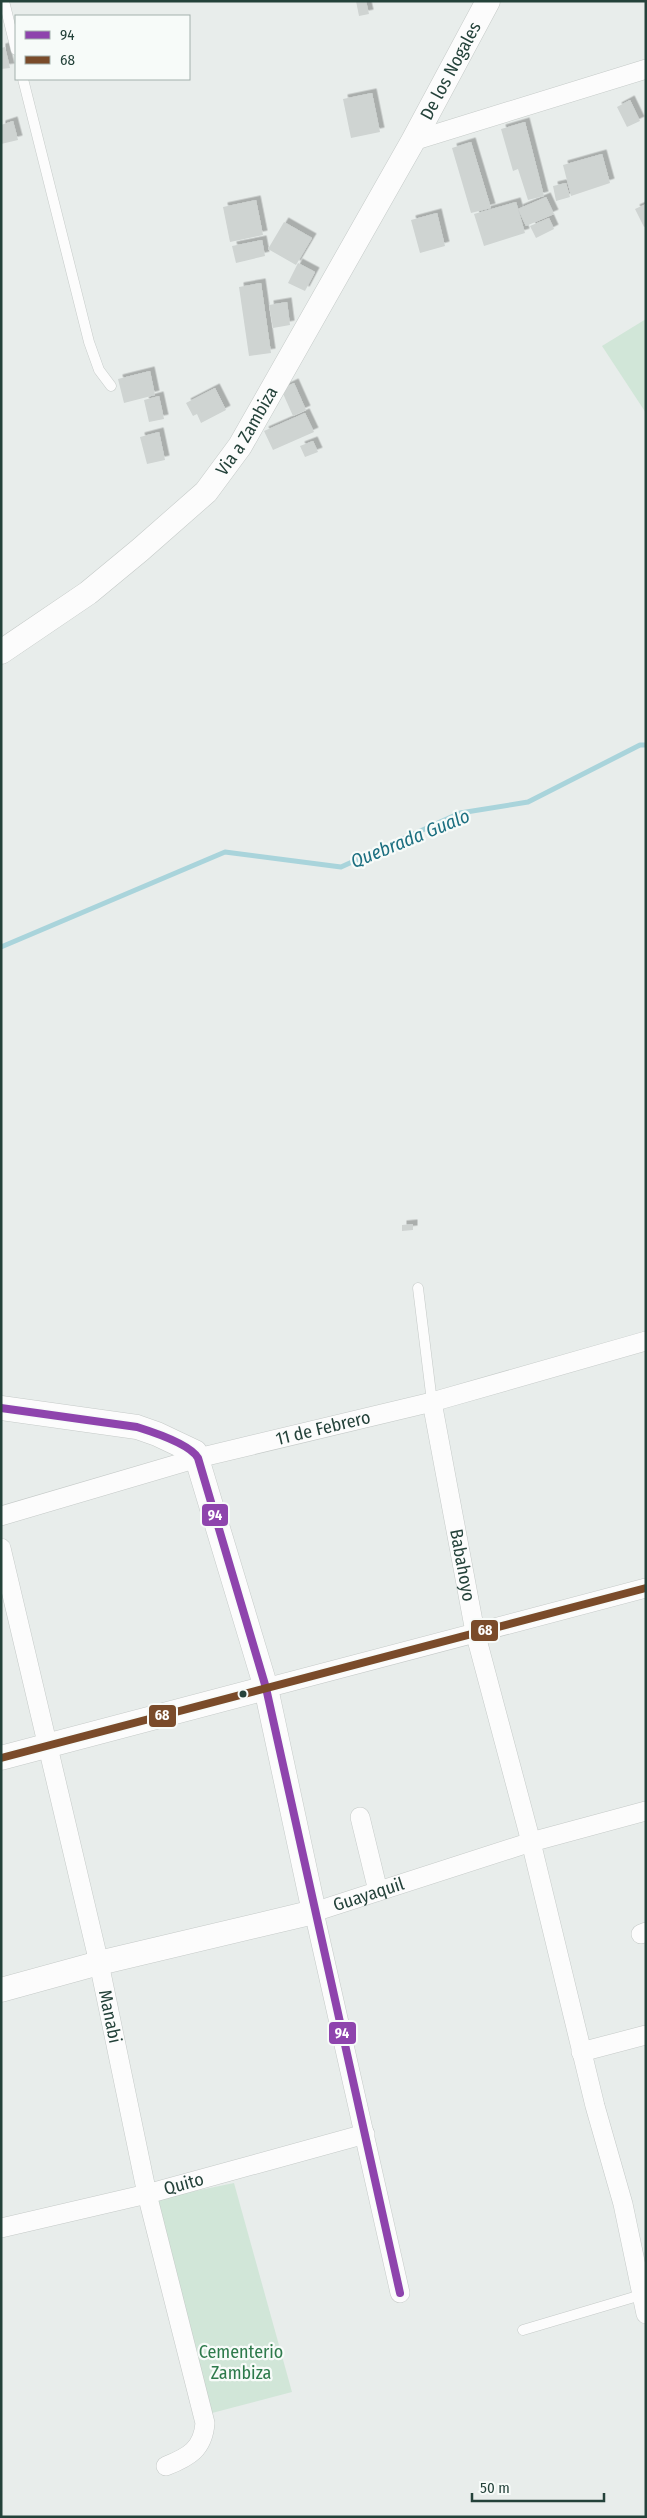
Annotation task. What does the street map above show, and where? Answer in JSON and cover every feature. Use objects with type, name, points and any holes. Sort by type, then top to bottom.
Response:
[{"type":"street","name":"De los Nogales","points":[[413,141],[488,1]]},
{"type":"street","points":[[413,141],[646,69]]},
{"type":"street","name":"Via a Zambiza","points":[[1,652],[88,593],[206,492],[240,446],[413,141]]},
{"type":"street","name":"11 de Febrero","points":[[1,1516],[198,1458],[432,1402],[645,1346]]},
{"type":"street","name":"Babahoyo","points":[[432,1402],[475,1632],[531,1842],[581,2052],[623,2204],[646,2314]]},
{"type":"street","points":[[1,1408],[137,1427],[195,1452],[198,1458],[266,1688],[314,1912],[400,2293]]},
{"type":"street","name":"Manabi","points":[[1,1548],[99,1963],[148,2194],[205,2423],[204,2436],[198,2447],[183,2460],[166,2466]]},
{"type":"street","points":[[1,1758],[646,1588]]},
{"type":"street","name":"Guayaquil","points":[[1,1990],[99,1963],[314,1912],[531,1842],[646,1811]]},
{"type":"street","points":[[360,1817],[378,1891]]},
{"type":"street","points":[[581,2052],[646,2035]]},
{"type":"street","name":"Quito","points":[[1,2228],[148,2194],[364,2134]]},
{"type":"lane","points":[[4,1],[15,46]]},
{"type":"lane","points":[[24,80],[89,342],[99,370],[111,386]]},
{"type":"lane","points":[[418,1288],[432,1402]]},
{"type":"lane","points":[[523,2330],[641,2295]]},
{"type":"green space","points":[[646,319],[646,413],[602,346]]},
{"type":"green space","name":"Cementerio Zambiza","points":[[234,2183],[292,2392],[212,2413],[156,2199]]},
{"type":"building","points":[[356,1],[366,1],[369,14],[359,16]]},
{"type":"building","points":[[5,47],[10,68],[1,69],[1,48]]},
{"type":"building","points":[[372,93],[380,132],[351,138],[343,99]]},
{"type":"building","points":[[630,100],[640,121],[627,127],[617,107]]},
{"type":"building","points":[[13,121],[18,140],[1,144],[1,125]]},
{"type":"building","points":[[525,122],[544,196],[528,200],[518,169],[513,171],[501,129]]},
{"type":"building","points":[[471,142],[491,208],[471,213],[452,148]]},
{"type":"building","points":[[602,154],[610,183],[571,196],[563,165]]},
{"type":"building","points":[[566,183],[570,197],[556,201],[553,186]]},
{"type":"building","points":[[546,197],[554,214],[526,226],[518,209]]},
{"type":"building","points":[[256,200],[263,235],[230,242],[223,207]]},
{"type":"building","points":[[516,202],[525,233],[484,246],[474,214]]},
{"type":"building","points":[[646,204],[646,226],[644,227],[635,209]]},
{"type":"building","points":[[437,213],[445,246],[420,253],[411,220]]},
{"type":"building","points":[[549,218],[554,229],[536,238],[530,226]]},
{"type":"building","points":[[284,222],[312,238],[296,265],[268,249]]},
{"type":"building","points":[[262,240],[265,256],[236,263],[232,246]]},
{"type":"building","points":[[298,263],[315,272],[305,291],[288,283]]},
{"type":"building","points":[[261,283],[271,353],[249,356],[239,287]]},
{"type":"building","points":[[287,302],[290,325],[273,328],[269,305]]},
{"type":"building","points":[[150,371],[155,395],[124,403],[118,379]]},
{"type":"building","points":[[294,383],[306,410],[293,416],[281,389]]},
{"type":"building","points":[[215,388],[226,410],[201,423],[197,414],[193,416],[186,403]]},
{"type":"building","points":[[159,396],[164,419],[149,422],[144,400]]},
{"type":"building","points":[[305,413],[314,432],[273,450],[264,431]]},
{"type":"building","points":[[159,432],[165,460],[147,464],[140,437]]},
{"type":"building","points":[[313,441],[318,452],[305,457],[300,446]]},
{"type":"building","points":[[413,1224],[413,1230],[402,1231],[402,1225]]},
{"type":"waterway","name":"Quebrada Gualo","points":[[1,947],[225,852],[341,867],[460,813],[528,802],[640,745],[646,745]]},
{"type":"transit line","name":"94","points":[[1,1408],[137,1427],[179,1443],[198,1458],[266,1688],[400,2293]]},
{"type":"transit line","name":"68","points":[[1,1758],[646,1588]]}]
